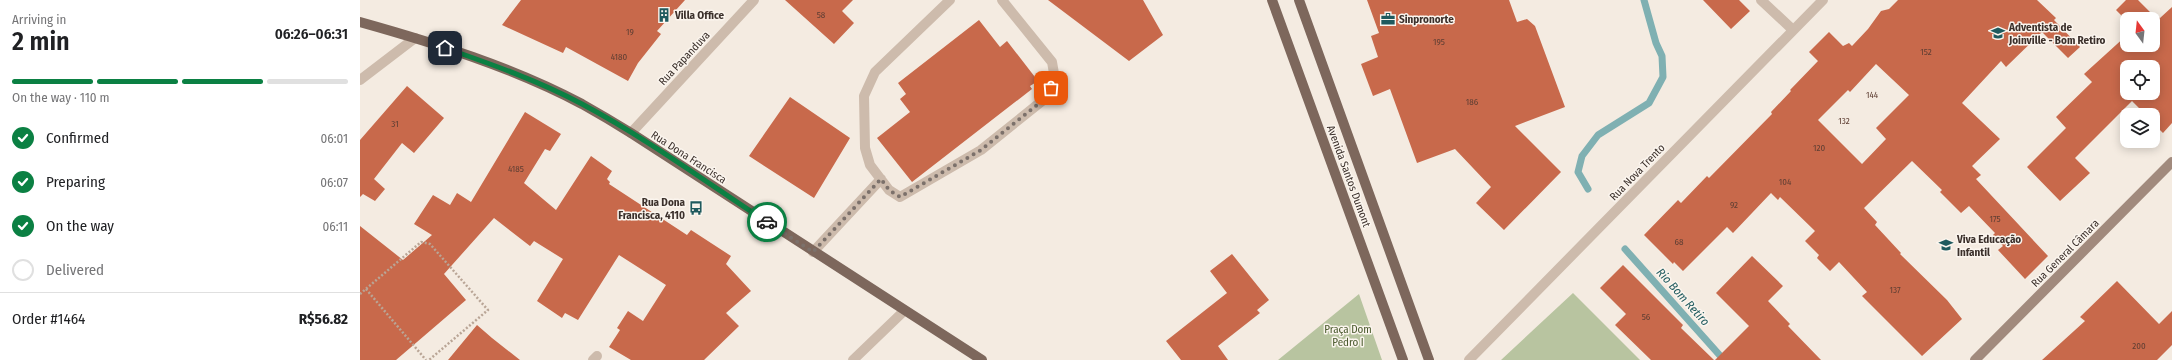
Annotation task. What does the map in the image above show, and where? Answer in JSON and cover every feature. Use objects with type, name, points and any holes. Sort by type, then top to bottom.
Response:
[{"type":"main road","name":"Avenida Santos Dumont","points":[[1272,0],[1403,360]]},
{"type":"main road","name":"Avenida Santos Dumont","points":[[1299,0],[1430,360]]},
{"type":"main road","name":"Rua Dona Francisca","points":[[360,22],[475,58],[548,88],[582,104],[631,133],[904,311],[982,360]]},
{"type":"main road","name":"Rua General Câmara","points":[[1975,360],[2172,162]]},
{"type":"street","name":"Rua Papanduva","points":[[631,133],[754,0]]},
{"type":"street","points":[[950,0],[875,72],[864,96],[865,148],[870,165],[889,190],[900,197],[981,150],[1047,97],[1055,79],[1052,62],[1002,0]]},
{"type":"street","points":[[1761,0],[1793,30]]},
{"type":"street","name":"Rua Nova Trento","points":[[1469,360],[1823,0]]},
{"type":"street","points":[[360,80],[415,38]]},
{"type":"street","points":[[813,252],[881,179]]},
{"type":"street","points":[[853,360],[904,311]]},
{"type":"path","points":[[360,294],[421,242],[430,244],[488,310],[428,360],[366,289]]},
{"type":"green space","points":[[1573,293],[1640,360],[1501,360]]},
{"type":"green space","name":"Praça Dom Pedro I","points":[[1359,294],[1382,360],[1278,360]]},
{"type":"building","points":[[521,0],[685,0],[657,31],[661,34],[638,63],[628,81],[566,47],[563,53],[502,25]]},
{"type":"building","points":[[785,0],[853,0],[842,11],[854,23],[834,44]]},
{"type":"building","points":[[1048,0],[1143,0],[1163,35],[1129,61]]},
{"type":"building","points":[[1367,0],[1509,0],[1517,22],[1527,19],[1535,26],[1565,107],[1515,126],[1561,172],[1504,230],[1476,203],[1491,187],[1455,149],[1417,163],[1390,89],[1373,96],[1361,64],[1378,57],[1371,36],[1379,33]]},
{"type":"building","points":[[1703,0],[1739,0],[1750,11],[1731,29]]},
{"type":"building","points":[[1898,0],[2037,0],[2056,18],[2054,20],[2080,47],[2068,58],[2042,32],[2006,67],[2001,61],[1962,103],[2000,139],[1972,166],[1981,175],[1976,179],[2048,256],[2025,279],[1998,250],[2003,246],[1993,235],[1995,233],[1969,206],[1961,213],[1940,192],[1942,190],[1912,161],[1864,208],[1877,222],[1875,225],[1901,253],[1900,254],[1947,300],[1962,319],[1922,356],[1862,296],[1867,292],[1839,262],[1830,271],[1817,258],[1819,255],[1805,241],[1815,231],[1780,197],[1778,200],[1771,193],[1733,233],[1727,227],[1683,271],[1674,262],[1673,264],[1644,235],[1678,200],[1681,203],[1707,176],[1709,178],[1772,114],[1771,112],[1791,91],[1790,90],[1818,61],[1809,52],[1829,32],[1843,46],[1849,43],[1852,46],[1868,29],[1881,11],[1889,9]],"holes":[[[1876,64],[1909,95],[1876,128],[1886,139],[1862,164],[1818,120],[1848,90],[1850,92]]]},
{"type":"building","points":[[2126,0],[2138,0],[2150,12],[2120,12],[2120,14],[2116,10]]},
{"type":"building","points":[[2172,7],[2172,123],[2163,133],[2160,130],[2160,108],[2139,108],[2132,101],[2125,108],[2120,108],[2120,113],[2075,158],[2090,173],[2060,201],[2027,167],[2066,128],[2056,117],[2092,82],[2084,74],[2120,41],[2120,52],[2160,52],[2160,18]]},
{"type":"building","points":[[979,20],[1000,47],[1007,41],[1038,81],[1030,86],[1032,89],[912,182],[877,138],[910,112],[900,99],[906,94],[898,83]]},
{"type":"building","points":[[407,86],[444,118],[414,153],[402,143],[374,179],[385,189],[375,201],[363,194],[360,197],[360,140]]},
{"type":"building","points":[[790,97],[850,138],[814,198],[749,156]]},
{"type":"building","points":[[525,112],[561,134],[550,151],[545,149],[524,183],[556,210],[591,156],[612,171],[607,179],[610,182],[609,184],[687,235],[691,230],[731,256],[726,264],[751,291],[726,313],[739,326],[704,360],[631,360],[609,347],[620,330],[617,328],[628,311],[643,321],[666,285],[619,255],[578,320],[565,313],[562,318],[537,301],[563,259],[534,241],[530,246],[494,218],[444,274],[466,300],[396,360],[360,360],[360,226],[403,260],[432,235],[414,224],[433,195],[450,205],[457,193],[471,202]]},
{"type":"building","points":[[1232,254],[1269,300],[1257,310],[1260,313],[1218,346],[1228,360],[1181,360],[1166,341],[1227,293],[1210,271]]},
{"type":"building","points":[[1752,256],[1783,286],[1768,301],[1790,324],[1788,326],[1821,360],[1715,360],[1749,326],[1716,293]]},
{"type":"building","points":[[1623,265],[1683,325],[1681,328],[1714,360],[1651,360],[1615,325],[1626,314],[1600,288]]},
{"type":"building","points":[[2117,281],[2159,324],[2172,311],[2172,345],[2157,360],[2042,360],[2085,321],[2080,317]]},
{"type":"building","points":[[477,325],[492,338],[520,360],[448,360]]},
{"type":"waterway","name":"Rio Bom Retiro","points":[[1588,189],[1578,172],[1582,156],[1598,135],[1649,103],[1663,77],[1662,56],[1656,43],[1644,0]]},
{"type":"waterway","name":"Rio Bom Retiro","points":[[1625,249],[1724,360]]},
{"type":"way so far","points":[[767,222],[813,252],[881,179],[889,190],[900,197],[981,150],[1047,97],[1051,88]]},
{"type":"place","name":"Villa Office","points":[[664,15]]},
{"type":"place","name":"Sinpronorte","points":[[1388,19]]},
{"type":"place","name":"Adventista de Joinville - Bom Retiro","points":[[1998,33]]},
{"type":"place","name":"Rua Dona Francisca, 4110","points":[[696,208]]},
{"type":"place","name":"Viva Educação Infantil","points":[[1946,245]]},
{"type":"route","points":[[445,48],[512,72],[582,104],[631,133],[767,222]]}]
